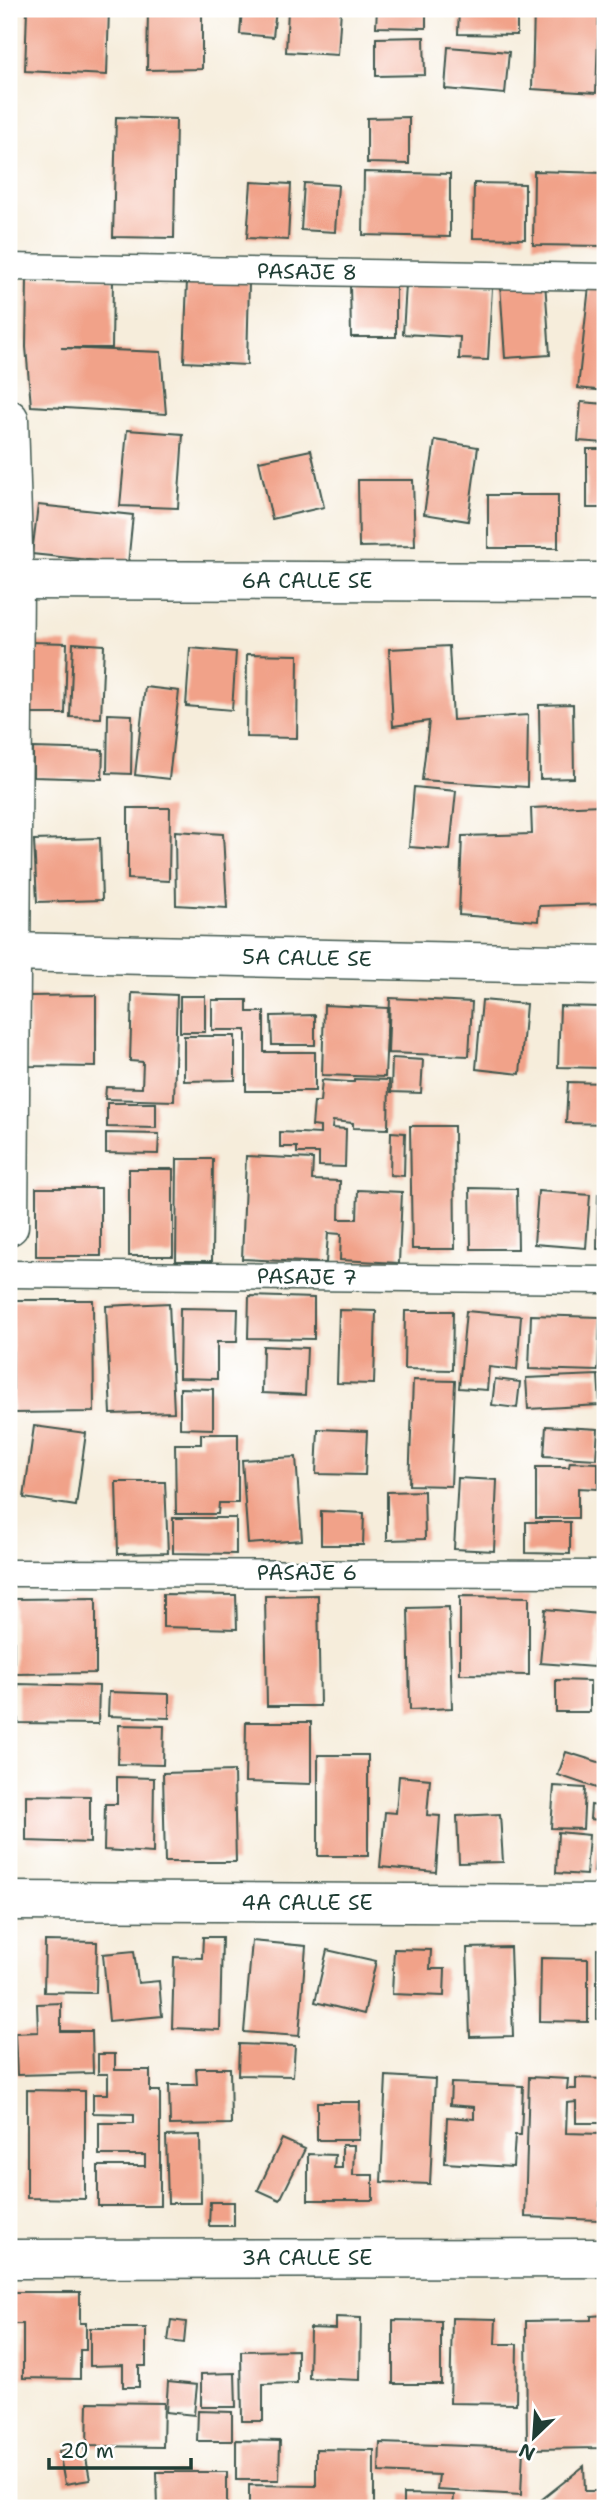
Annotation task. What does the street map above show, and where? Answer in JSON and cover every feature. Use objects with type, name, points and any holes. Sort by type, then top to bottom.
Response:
[{"type":"street","points":[[9,419],[9,1226]]},
{"type":"street","name":"6A CALLE SE","points":[[11,580],[605,582]]},
{"type":"street","name":"5A CALLE SE","points":[[10,952],[605,965]]},
{"type":"street","name":"4A CALLE SE","points":[[9,1901],[605,1904]]},
{"type":"street","name":"3A CALLE SE","points":[[9,2259],[605,2258]]},
{"type":"lane","name":"PASAJE 8","points":[[9,267],[605,277]]},
{"type":"lane","name":"PASAJE 7","points":[[9,1275],[605,1280]]},
{"type":"lane","name":"PASAJE 6","points":[[9,1573],[605,1574]]},
{"type":"building","points":[[27,9],[109,9],[107,75],[25,71]]},
{"type":"building","points":[[148,9],[202,9],[202,69],[147,70]]},
{"type":"building","points":[[242,9],[276,9],[273,37],[240,34]]},
{"type":"building","points":[[288,9],[341,9],[338,55],[286,52]]},
{"type":"building","points":[[377,9],[426,9],[426,28],[376,27]]},
{"type":"building","points":[[459,9],[517,9],[517,35],[458,34]]},
{"type":"building","points":[[534,9],[599,9],[596,93],[532,89]]},
{"type":"building","points":[[424,37],[425,75],[376,76],[376,38]]},
{"type":"building","points":[[448,47],[509,52],[505,94],[445,89]]},
{"type":"building","points":[[116,117],[176,119],[174,238],[113,237]]},
{"type":"building","points":[[409,117],[409,164],[367,163],[367,118]]},
{"type":"building","points":[[534,171],[605,173],[605,246],[533,245]]},
{"type":"building","points":[[364,172],[450,174],[450,237],[363,235]]},
{"type":"building","points":[[251,182],[291,184],[288,240],[247,238]]},
{"type":"building","points":[[304,183],[338,185],[335,232],[301,230]]},
{"type":"building","points":[[474,183],[525,184],[525,239],[473,238]]},
{"type":"building","points":[[27,278],[113,279],[112,348],[61,348],[161,352],[166,414],[31,406],[26,347]]},
{"type":"building","points":[[187,280],[249,282],[247,365],[184,362]]},
{"type":"building","points":[[545,281],[550,355],[505,358],[500,283]]},
{"type":"building","points":[[350,283],[396,283],[396,337],[351,337]]},
{"type":"building","points":[[406,284],[492,288],[488,360],[459,359],[460,337],[403,334]]},
{"type":"building","points":[[589,286],[605,288],[605,391],[578,388]]},
{"type":"building","points":[[581,402],[605,404],[605,443],[578,441]]},
{"type":"building","points":[[127,430],[183,434],[178,508],[120,506]]},
{"type":"building","points":[[435,440],[478,447],[468,521],[424,514]]},
{"type":"building","points":[[587,449],[605,449],[605,508],[587,508]]},
{"type":"building","points":[[311,450],[324,507],[272,519],[259,461]]},
{"type":"building","points":[[358,480],[413,480],[415,546],[359,547]]},
{"type":"building","points":[[488,495],[558,495],[558,548],[488,548]]},
{"type":"building","points":[[38,505],[133,515],[128,564],[32,554]]},
{"type":"building","points":[[31,642],[67,643],[65,714],[29,714]]},
{"type":"building","points":[[73,643],[104,645],[101,718],[70,717]]},
{"type":"building","points":[[449,646],[453,720],[528,715],[527,787],[422,780],[429,721],[393,726],[389,649]]},
{"type":"building","points":[[190,648],[236,652],[232,710],[186,706]]},
{"type":"building","points":[[247,654],[298,655],[297,738],[246,737]]},
{"type":"building","points":[[145,687],[179,691],[169,779],[135,775]]},
{"type":"building","points":[[573,704],[574,778],[540,779],[539,705]]},
{"type":"building","points":[[108,714],[132,715],[131,774],[107,773]]},
{"type":"building","points":[[33,748],[103,750],[102,779],[33,777]]},
{"type":"building","points":[[414,787],[456,791],[450,850],[409,847]]},
{"type":"building","points":[[600,805],[605,904],[539,906],[538,921],[459,915],[462,836],[532,834],[531,808]]},
{"type":"building","points":[[128,808],[170,808],[169,881],[128,879]]},
{"type":"building","points":[[175,831],[223,834],[227,908],[176,905]]},
{"type":"building","points":[[100,838],[102,900],[37,902],[34,840]]},
{"type":"building","points":[[132,993],[177,995],[174,1101],[105,1099],[106,1087],[142,1088],[143,1062],[130,1061]]},
{"type":"building","points":[[96,995],[96,1067],[29,1066],[29,996]]},
{"type":"building","points":[[180,996],[205,996],[205,1032],[180,1032]]},
{"type":"building","points":[[390,998],[472,1002],[469,1056],[388,1053]]},
{"type":"building","points":[[212,1000],[247,1000],[247,1012],[264,1012],[264,1052],[315,1052],[315,1091],[246,1091],[246,1030],[212,1030]]},
{"type":"building","points":[[482,1000],[526,1004],[520,1074],[476,1069]]},
{"type":"building","points":[[324,1005],[388,1008],[385,1077],[322,1075]]},
{"type":"building","points":[[560,1006],[602,1007],[601,1068],[558,1067]]},
{"type":"building","points":[[315,1015],[315,1045],[272,1045],[271,1016]]},
{"type":"building","points":[[184,1036],[235,1036],[235,1080],[184,1081]]},
{"type":"building","points":[[392,1058],[423,1060],[421,1093],[391,1092]]},
{"type":"building","points":[[354,1079],[389,1080],[388,1129],[353,1128],[353,1123],[333,1121],[332,1128],[346,1129],[345,1167],[319,1166],[319,1153],[297,1153],[297,1147],[280,1147],[280,1132],[320,1134],[320,1127],[312,1126],[314,1102],[320,1102],[322,1080],[354,1082]]},
{"type":"building","points":[[568,1082],[605,1083],[605,1124],[566,1123]]},
{"type":"building","points":[[107,1103],[156,1103],[156,1128],[107,1127]]},
{"type":"building","points":[[410,1126],[454,1126],[455,1249],[412,1249]]},
{"type":"building","points":[[391,1132],[405,1133],[404,1176],[390,1175]]},
{"type":"building","points":[[106,1133],[159,1134],[158,1154],[106,1153]]},
{"type":"building","points":[[246,1156],[313,1159],[312,1180],[340,1181],[339,1219],[357,1219],[358,1190],[402,1192],[399,1263],[340,1260],[341,1234],[328,1233],[326,1263],[242,1259]]},
{"type":"building","points":[[177,1159],[213,1159],[212,1261],[176,1261]]},
{"type":"building","points":[[129,1169],[173,1169],[173,1256],[129,1256]]},
{"type":"building","points":[[36,1188],[101,1188],[101,1256],[36,1256]]},
{"type":"building","points":[[470,1188],[517,1189],[518,1249],[471,1249]]},
{"type":"building","points":[[538,1191],[590,1195],[586,1248],[534,1244]]},
{"type":"building","points":[[598,1194],[605,1194],[605,1249],[597,1249]]},
{"type":"building","points":[[249,1296],[314,1298],[314,1339],[248,1338]]},
{"type":"building","points":[[12,1300],[93,1300],[94,1412],[13,1413]]},
{"type":"building","points":[[169,1303],[174,1412],[111,1414],[106,1306]]},
{"type":"building","points":[[180,1308],[238,1309],[237,1342],[217,1342],[217,1379],[179,1378]]},
{"type":"building","points":[[339,1310],[376,1311],[374,1384],[337,1383]]},
{"type":"building","points":[[405,1311],[453,1311],[452,1370],[404,1369]]},
{"type":"building","points":[[466,1311],[521,1316],[517,1370],[489,1367],[487,1390],[459,1388]]},
{"type":"building","points":[[531,1315],[600,1317],[598,1371],[529,1369]]},
{"type":"building","points":[[263,1346],[307,1348],[305,1395],[262,1393]]},
{"type":"building","points":[[598,1375],[600,1405],[528,1409],[526,1378]]},
{"type":"building","points":[[495,1379],[520,1382],[517,1408],[492,1405]]},
{"type":"building","points":[[413,1380],[455,1381],[451,1486],[409,1485]]},
{"type":"building","points":[[180,1388],[213,1389],[213,1429],[180,1428]]},
{"type":"building","points":[[34,1426],[86,1433],[76,1506],[24,1498]]},
{"type":"building","points":[[546,1426],[598,1429],[596,1459],[544,1456]]},
{"type":"building","points":[[318,1429],[367,1431],[365,1475],[316,1474]]},
{"type":"building","points":[[201,1434],[238,1434],[238,1503],[219,1503],[218,1514],[176,1514],[175,1444],[201,1444]]},
{"type":"building","points":[[602,1442],[605,1442],[605,1548],[600,1548]]},
{"type":"building","points":[[296,1457],[302,1540],[248,1544],[242,1460]]},
{"type":"building","points":[[570,1462],[598,1463],[598,1489],[578,1488],[578,1518],[536,1518],[536,1467],[569,1467]]},
{"type":"building","points":[[458,1478],[497,1480],[494,1551],[454,1549]]},
{"type":"building","points":[[116,1482],[165,1482],[168,1553],[118,1554]]},
{"type":"building","points":[[424,1491],[425,1539],[387,1540],[387,1492]]},
{"type":"building","points":[[321,1511],[364,1513],[363,1545],[321,1545]]},
{"type":"building","points":[[173,1518],[236,1518],[236,1554],[173,1553]]},
{"type":"building","points":[[526,1522],[570,1522],[570,1554],[526,1553]]},
{"type":"building","points":[[163,1594],[236,1595],[237,1629],[163,1627]]},
{"type":"building","points":[[318,1595],[320,1706],[267,1706],[265,1596]]},
{"type":"building","points":[[460,1596],[529,1597],[529,1675],[460,1674]]},
{"type":"building","points":[[96,1598],[96,1673],[14,1674],[14,1599]]},
{"type":"building","points":[[600,1598],[605,1598],[605,1654],[601,1654]]},
{"type":"building","points":[[449,1607],[452,1708],[410,1710],[408,1608]]},
{"type":"building","points":[[545,1609],[599,1614],[594,1667],[540,1663]]},
{"type":"building","points":[[556,1680],[590,1681],[590,1712],[556,1712]]},
{"type":"building","points":[[18,1684],[99,1686],[98,1724],[18,1723]]},
{"type":"building","points":[[109,1692],[169,1694],[169,1718],[108,1716]]},
{"type":"building","points":[[246,1722],[311,1722],[311,1784],[245,1782]]},
{"type":"building","points":[[119,1725],[164,1726],[163,1765],[118,1764]]},
{"type":"building","points":[[566,1752],[605,1764],[605,1791],[558,1775]]},
{"type":"building","points":[[318,1755],[368,1755],[368,1856],[318,1856]]},
{"type":"building","points":[[234,1771],[236,1862],[165,1862],[163,1773]]},
{"type":"building","points":[[399,1776],[430,1779],[427,1815],[440,1816],[436,1872],[380,1867],[385,1812],[396,1813]]},
{"type":"building","points":[[117,1777],[154,1778],[153,1853],[104,1850],[105,1804],[117,1804]]},
{"type":"building","points":[[554,1786],[585,1788],[583,1829],[551,1828]]},
{"type":"building","points":[[26,1795],[90,1796],[90,1843],[26,1841]]},
{"type":"building","points":[[591,1805],[605,1807],[605,1874],[594,1872],[599,1820],[590,1819]]},
{"type":"building","points":[[500,1814],[503,1862],[459,1863],[457,1816]]},
{"type":"building","points":[[558,1832],[589,1835],[586,1875],[556,1873]]},
{"type":"building","points":[[203,1937],[222,1937],[220,2030],[172,2028],[174,1957],[202,1958]]},
{"type":"building","points":[[45,1941],[97,1942],[96,1993],[44,1992]]},
{"type":"building","points":[[252,1941],[306,1946],[299,2036],[244,2032]]},
{"type":"building","points":[[510,1947],[513,2036],[470,2037],[467,1948]]},
{"type":"building","points":[[394,1949],[431,1950],[430,1969],[445,1969],[444,1996],[392,1994]]},
{"type":"building","points":[[597,1949],[605,1949],[605,2019],[597,2019]]},
{"type":"building","points":[[327,1950],[376,1961],[364,2014],[315,2002]]},
{"type":"building","points":[[134,1951],[138,1983],[159,1981],[162,2016],[109,2021],[103,1954]]},
{"type":"building","points":[[541,1958],[588,1959],[588,2022],[540,2021]]},
{"type":"building","points":[[61,2003],[61,2031],[92,2031],[93,2073],[17,2075],[15,2033],[38,2032],[37,2004]]},
{"type":"building","points":[[239,2044],[295,2046],[293,2076],[238,2075]]},
{"type":"building","points":[[98,2054],[115,2054],[115,2070],[150,2070],[150,2091],[160,2091],[160,2206],[98,2206],[98,2166],[145,2166],[145,2155],[99,2155],[99,2123],[134,2123],[134,2114],[93,2113],[93,2094],[108,2094],[108,2074],[98,2074]]},
{"type":"building","points":[[196,2068],[230,2068],[231,2124],[170,2125],[169,2085],[197,2085]]},
{"type":"building","points":[[386,2076],[435,2079],[430,2184],[381,2182]]},
{"type":"building","points":[[529,2077],[568,2079],[567,2089],[576,2089],[576,2078],[605,2079],[605,2123],[576,2123],[576,2102],[567,2103],[566,2133],[602,2134],[602,2149],[605,2149],[605,2202],[600,2202],[599,2220],[525,2217]]},
{"type":"building","points":[[451,2083],[523,2086],[521,2135],[515,2135],[513,2167],[445,2163],[447,2117],[474,2119],[474,2107],[450,2105]]},
{"type":"building","points":[[27,2090],[85,2091],[85,2199],[27,2198]]},
{"type":"building","points":[[317,2102],[360,2102],[359,2140],[317,2140]]},
{"type":"building","points":[[200,2135],[201,2203],[168,2203],[166,2136]]},
{"type":"building","points":[[282,2139],[305,2149],[280,2200],[258,2190]]},
{"type":"building","points":[[342,2145],[354,2145],[353,2175],[373,2175],[373,2200],[308,2200],[308,2154],[335,2155],[334,2168],[342,2168]]},
{"type":"building","points":[[210,2202],[234,2202],[234,2226],[209,2226]]},
{"type":"building","points":[[9,2292],[80,2292],[80,2323],[86,2323],[86,2350],[80,2350],[80,2379],[23,2378],[23,2324],[9,2324]]},
{"type":"building","points":[[605,2315],[605,2448],[527,2449],[526,2321],[591,2320],[591,2316]]},
{"type":"building","points":[[336,2317],[361,2318],[360,2380],[309,2378],[310,2328],[336,2329]]},
{"type":"building","points":[[452,2318],[496,2319],[495,2344],[517,2344],[516,2404],[450,2403]]},
{"type":"building","points":[[171,2320],[186,2322],[184,2343],[168,2341]]},
{"type":"building","points":[[393,2320],[441,2321],[441,2384],[393,2384]]},
{"type":"building","points":[[90,2328],[146,2328],[146,2366],[139,2366],[139,2387],[123,2387],[123,2365],[90,2366]]},
{"type":"building","points":[[297,2350],[297,2383],[263,2384],[263,2421],[242,2421],[241,2351]]},
{"type":"building","points":[[235,2373],[236,2407],[201,2407],[201,2374]]},
{"type":"building","points":[[168,2382],[197,2385],[194,2415],[166,2412]]},
{"type":"building","points":[[88,2402],[164,2403],[163,2447],[87,2446]]},
{"type":"building","points":[[198,2411],[232,2412],[232,2441],[197,2441]]},
{"type":"building","points":[[236,2440],[280,2441],[279,2480],[236,2480]]},
{"type":"building","points":[[380,2443],[523,2448],[521,2495],[437,2490],[439,2475],[379,2472]]},
{"type":"building","points":[[84,2447],[90,2480],[65,2484],[59,2451]]},
{"type":"building","points":[[316,2449],[374,2450],[374,2508],[249,2508],[249,2485],[316,2486]]},
{"type":"building","points":[[584,2466],[585,2491],[605,2491],[605,2508],[531,2508]]},
{"type":"building","points":[[157,2472],[227,2472],[227,2508],[158,2508]]},
{"type":"building","points":[[403,2494],[454,2495],[453,2508],[403,2508]]},
{"type":"building","points":[[53,2502],[99,2504],[99,2508],[53,2508]]}]
